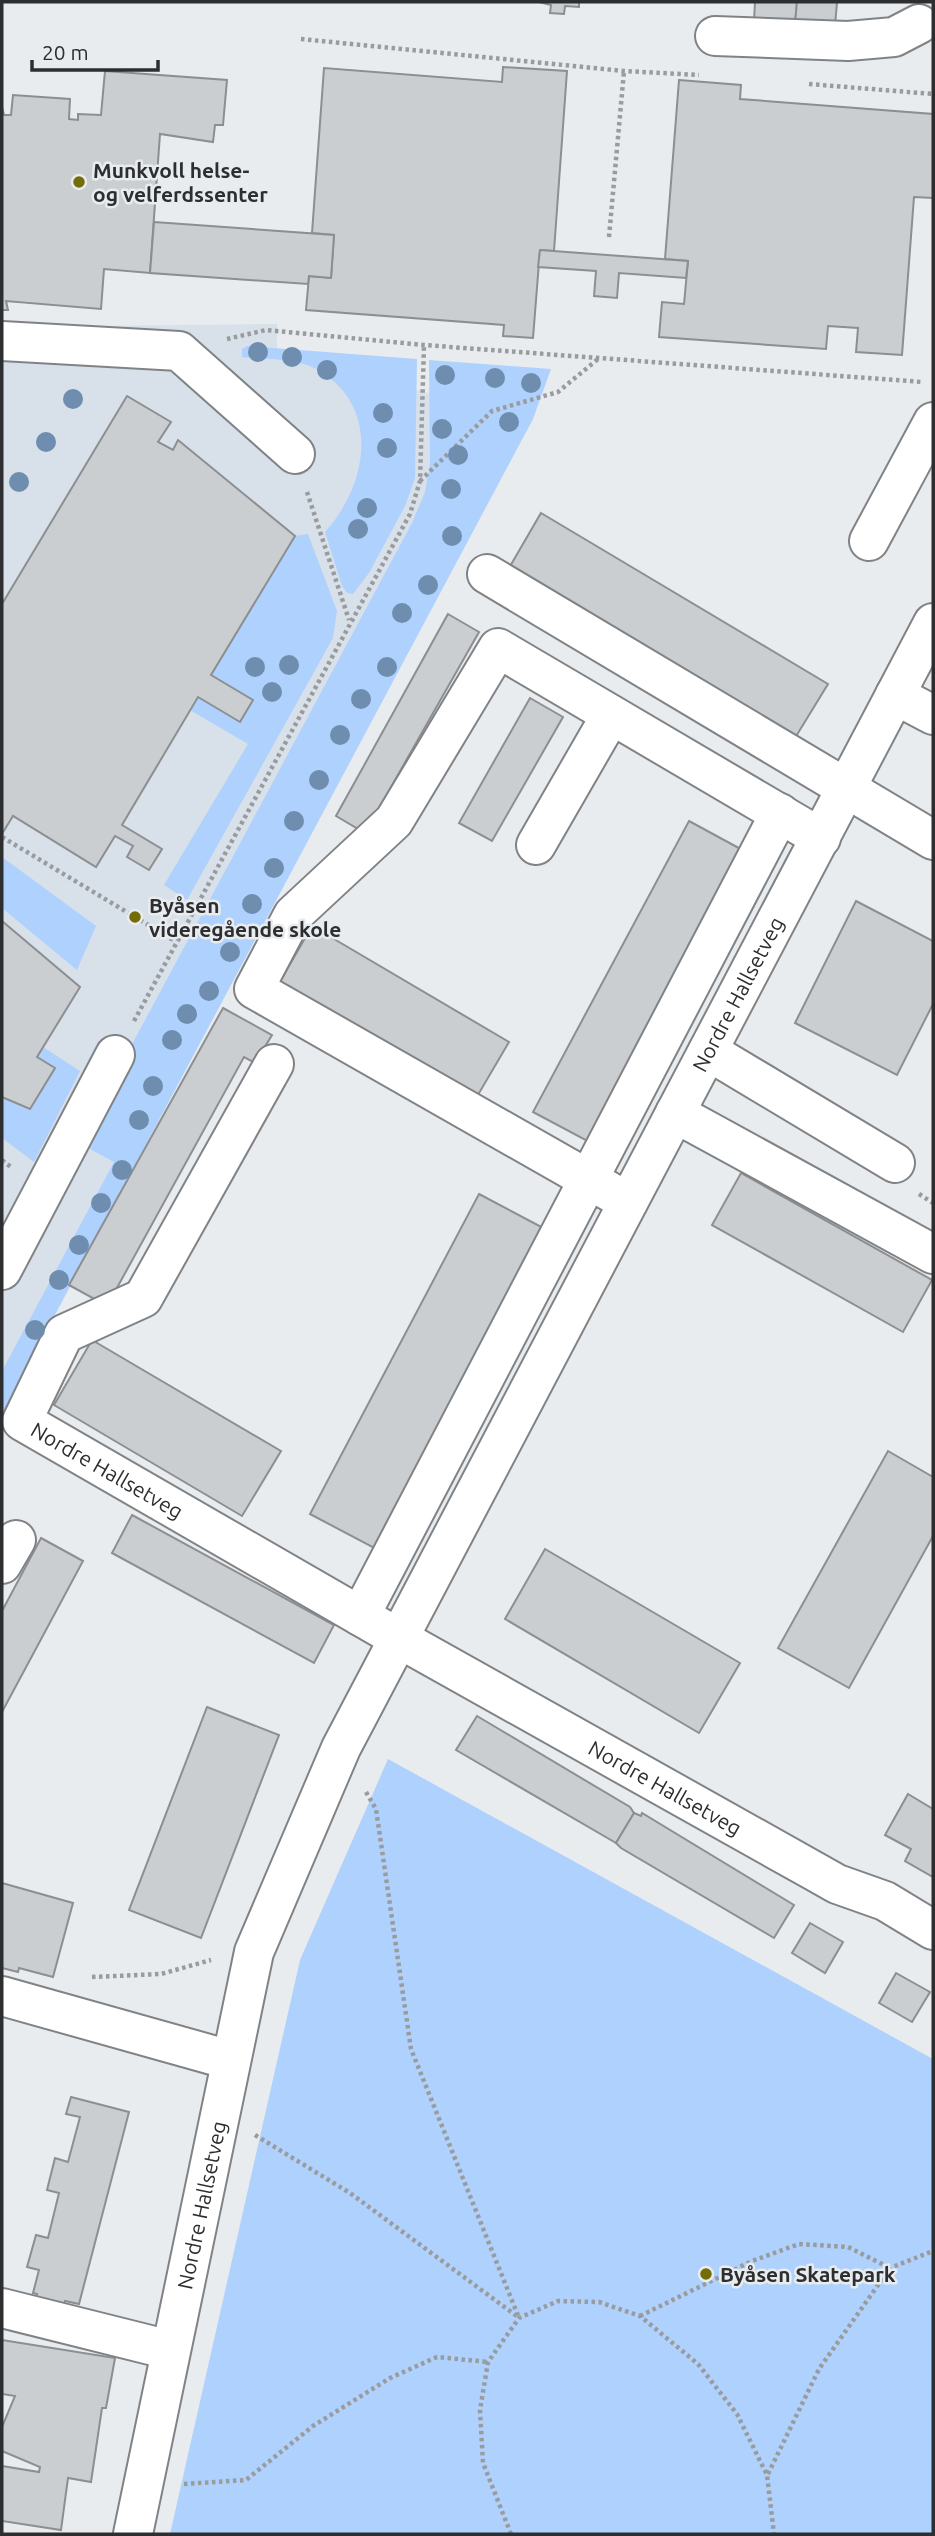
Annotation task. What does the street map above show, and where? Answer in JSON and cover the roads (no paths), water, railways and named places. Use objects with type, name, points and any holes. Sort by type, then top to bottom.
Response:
[{"type":"street","points":[[715,36],[848,41],[894,37],[924,21]]},
{"type":"street","points":[[2,341],[179,351],[295,454]]},
{"type":"street","points":[[869,541],[933,422]]},
{"type":"street","points":[[486,574],[933,840]]},
{"type":"street","name":"Nordre Hallsetveg","points":[[133,2534],[218,2112],[254,1952],[341,1748],[933,623]]},
{"type":"street","points":[[628,1202],[254,989],[293,915],[394,821],[498,648],[821,838]]},
{"type":"street","points":[[895,695],[933,715]]},
{"type":"street","points":[[536,845],[611,715]]},
{"type":"street","points":[[360,1616],[586,1178],[780,813]]},
{"type":"street","points":[[708,1051],[895,1163]]},
{"type":"street","points":[[2,1270],[115,1055]]},
{"type":"street","name":"Nordre Hallsetveg","points":[[274,1064],[143,1298],[64,1334],[22,1422],[400,1639],[837,1884],[885,1901],[933,1930]]},
{"type":"street","points":[[675,1113],[933,1254]]},
{"type":"street","points":[[2,1996],[230,2060]]},
{"type":"street","points":[[2,2308],[170,2350]]},
{"type":"place","name":"Munkvoll helse- og velferdssenter","points":[[79,182]]},
{"type":"place","name":"Byåsen videregående skole","points":[[135,917]]},
{"type":"place","name":"Byåsen Skatepark","points":[[706,2274]]}]
